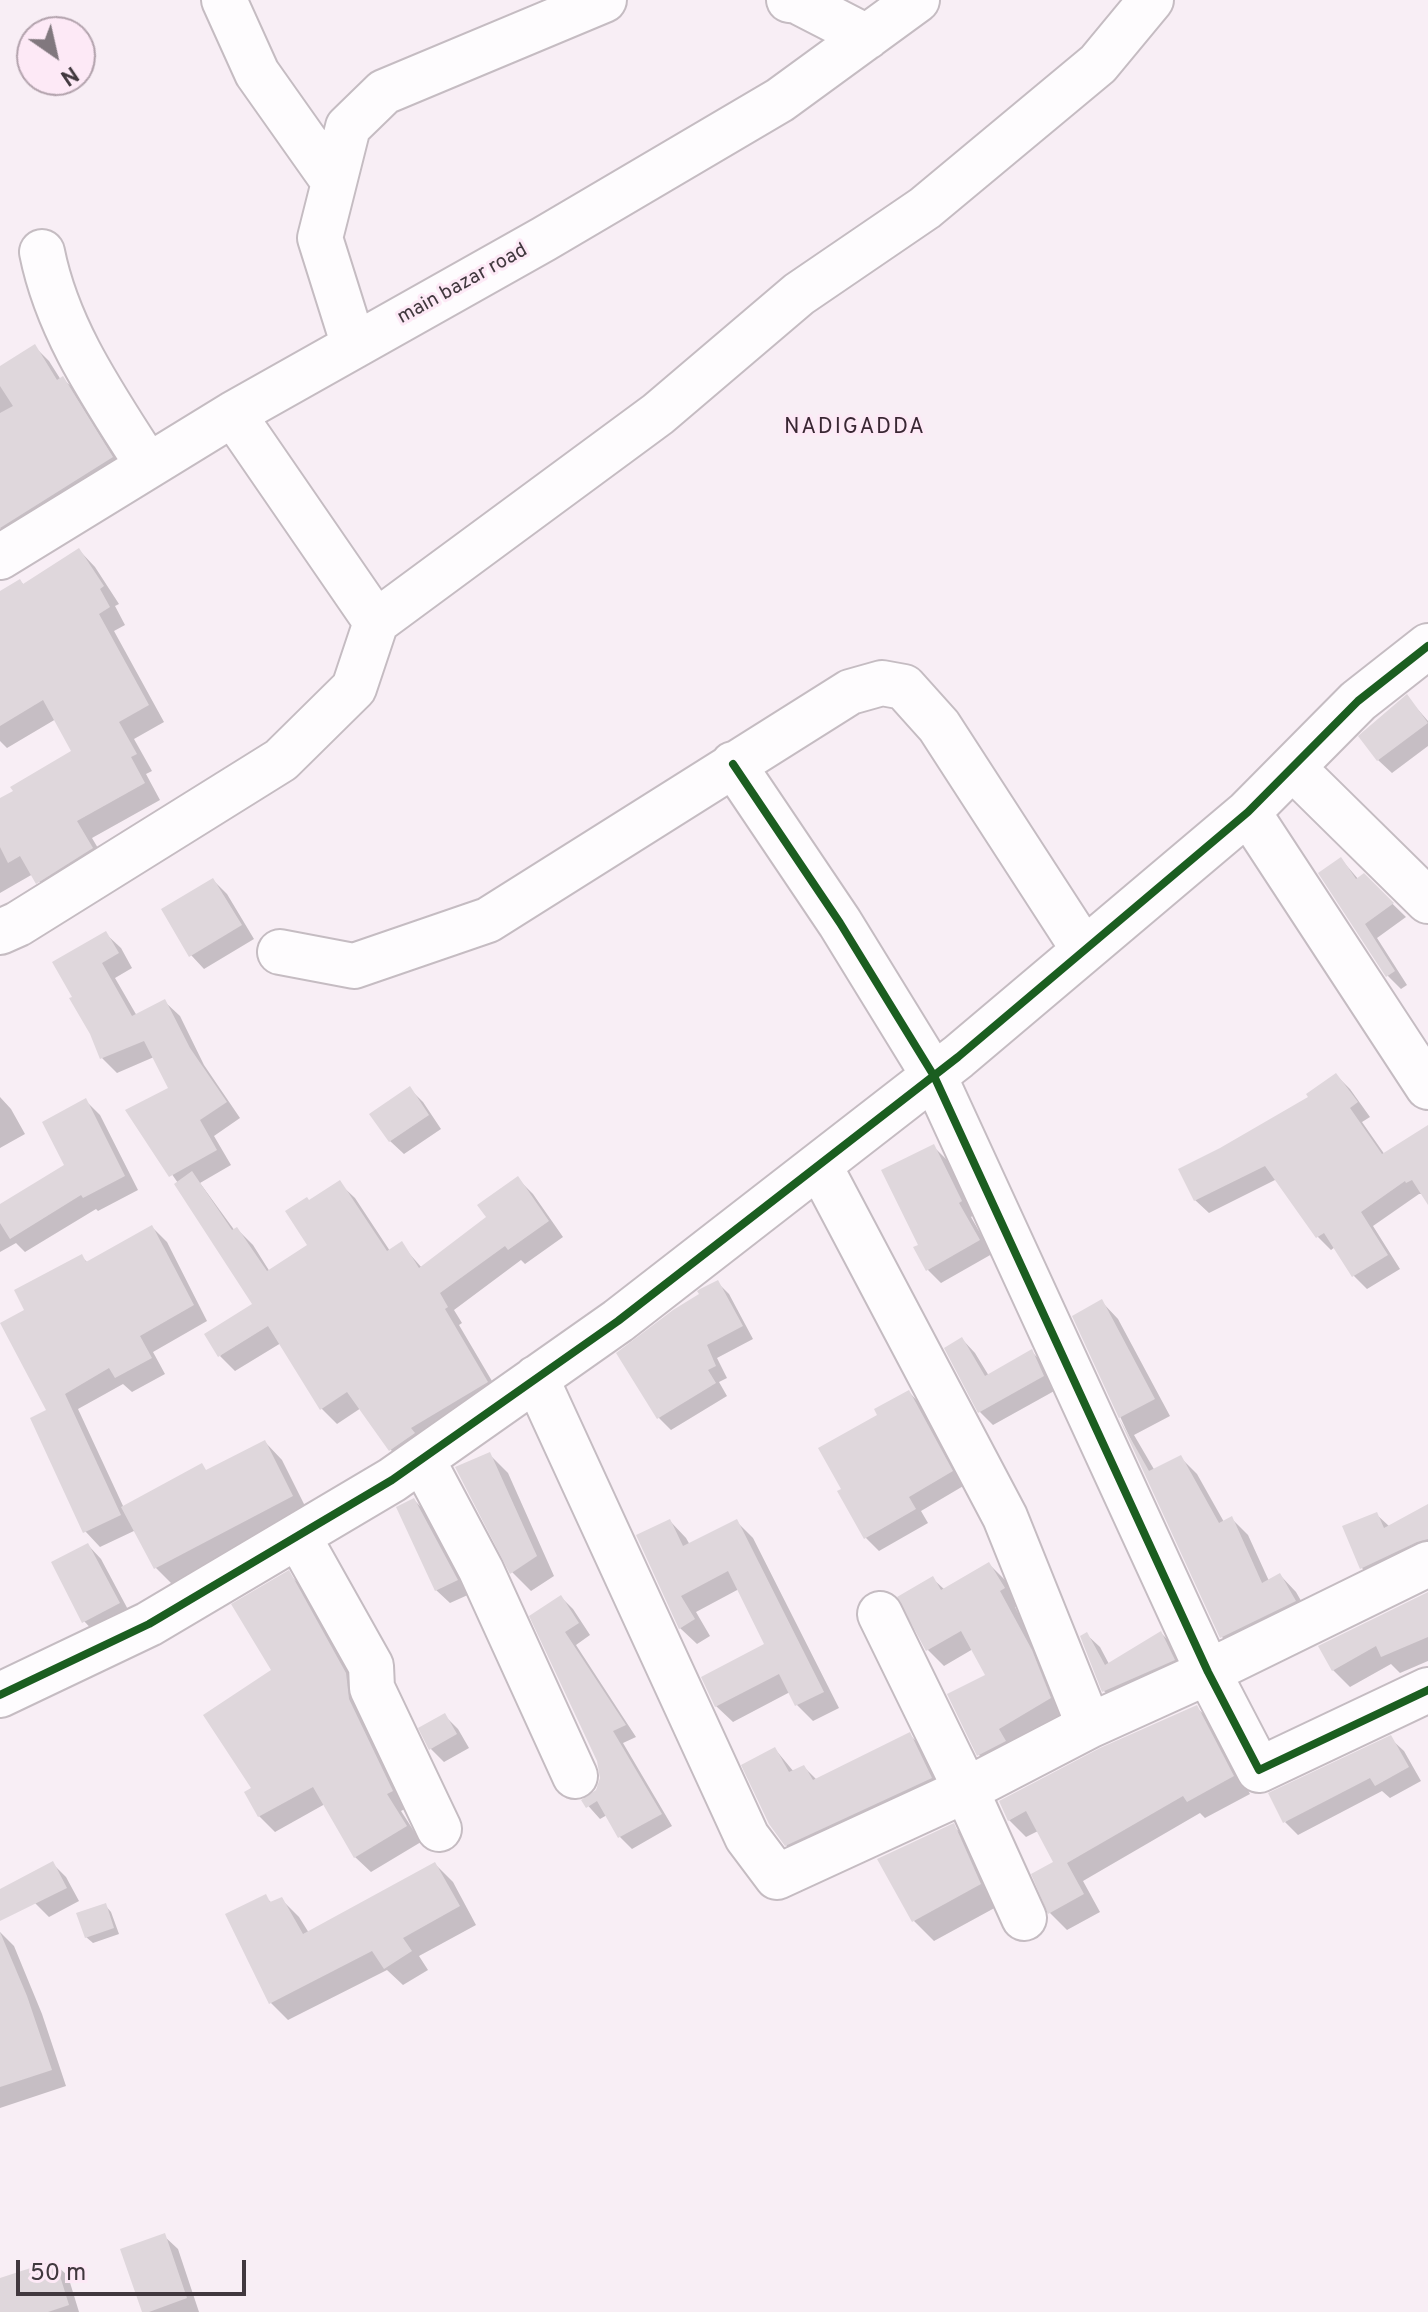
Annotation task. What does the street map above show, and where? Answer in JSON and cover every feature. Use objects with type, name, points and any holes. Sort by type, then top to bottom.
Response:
[{"type":"street","points":[[224,0],[257,73],[334,182]]},
{"type":"street","points":[[354,346],[320,238],[348,127],[384,92],[604,0]]},
{"type":"street","points":[[789,0],[797,1],[867,37]]},
{"type":"street","name":"main bazar road","points":[[0,557],[233,414],[557,231],[780,100],[917,0]]},
{"type":"street","points":[[0,932],[18,924],[281,760],[354,688],[376,622],[658,414],[799,294],[925,208],[1098,64],[1151,0]]},
{"type":"street","points":[[42,252],[49,285],[80,359],[148,466]]},
{"type":"street","points":[[233,414],[376,622]]},
{"type":"street","points":[[0,1695],[149,1624],[298,1536],[422,1459],[618,1321],[934,1076],[1248,812],[1358,701],[1428,646]]},
{"type":"street","points":[[280,952],[354,966],[488,920],[850,692],[882,683],[904,687],[939,726],[1084,950]]},
{"type":"street","points":[[733,764],[840,923],[934,1076],[1208,1672],[1259,1770],[1428,1690]]},
{"type":"street","points":[[1293,768],[1428,901]]},
{"type":"street","points":[[1248,812],[1428,1087]]},
{"type":"street","points":[[819,1165],[1005,1517],[1089,1726]]},
{"type":"street","points":[[536,1378],[747,1837],[777,1877],[966,1790],[1089,1726],[1208,1672],[1428,1564]]},
{"type":"street","points":[[422,1459],[481,1570],[575,1776]]},
{"type":"street","points":[[298,1536],[371,1666],[372,1688],[439,1829]]},
{"type":"street","points":[[880,1614],[1024,1918]]},
{"type":"building","points":[[35,344],[57,380],[63,376],[113,457],[0,528],[0,413],[13,406],[0,386],[0,366]]},
{"type":"building","points":[[79,548],[104,586],[100,589],[110,607],[99,614],[149,705],[119,722],[137,754],[131,757],[145,783],[77,821],[93,848],[36,884],[20,856],[8,863],[0,847],[0,798],[13,791],[10,787],[71,751],[43,700],[0,726],[0,591],[20,579],[23,584]]},
{"type":"building","points":[[1407,694],[1428,723],[1377,761],[1358,736]]},
{"type":"building","points":[[1341,857],[1356,879],[1364,873],[1394,903],[1365,924],[1395,971],[1386,977],[1318,873]]},
{"type":"building","points":[[213,878],[242,925],[189,957],[161,909]]},
{"type":"building","points":[[106,931],[119,953],[102,963],[132,1016],[165,999],[190,1048],[227,1102],[200,1120],[217,1150],[169,1177],[125,1110],[168,1088],[144,1041],[100,1059],[90,1034],[69,998],[72,997],[52,962]]},
{"type":"building","points":[[1336,1073],[1358,1102],[1350,1108],[1382,1154],[1428,1125],[1428,1205],[1412,1180],[1405,1181],[1361,1212],[1388,1255],[1352,1277],[1324,1233],[1316,1238],[1265,1166],[1194,1201],[1178,1169],[1308,1097],[1306,1094]]},
{"type":"building","points":[[410,1086],[429,1115],[389,1142],[369,1114]]},
{"type":"building","points":[[86,1098],[125,1176],[83,1198],[81,1195],[10,1239],[0,1223],[0,1204],[64,1165],[42,1122]]},
{"type":"building","points":[[934,1144],[962,1201],[959,1203],[980,1240],[926,1271],[913,1247],[918,1245],[881,1170]]},
{"type":"building","points":[[192,1171],[232,1230],[237,1227],[267,1271],[307,1245],[285,1211],[340,1180],[387,1251],[402,1241],[419,1268],[486,1217],[477,1205],[518,1176],[549,1221],[508,1250],[505,1246],[440,1293],[448,1307],[445,1309],[488,1382],[411,1428],[415,1433],[389,1451],[347,1392],[320,1410],[268,1326],[218,1357],[204,1334],[252,1304],[174,1184]]},
{"type":"building","points":[[152,1225],[194,1305],[140,1336],[152,1358],[115,1378],[109,1368],[65,1394],[121,1515],[83,1533],[30,1418],[46,1410],[0,1323],[24,1310],[14,1290],[82,1254],[86,1262]]},
{"type":"building","points":[[718,1280],[743,1326],[707,1345],[716,1366],[708,1370],[716,1383],[657,1419],[616,1353],[699,1294],[697,1291]]},
{"type":"building","points":[[1102,1299],[1155,1399],[1119,1418],[1149,1471],[1181,1455],[1219,1523],[1232,1516],[1262,1583],[1280,1573],[1296,1601],[1220,1638],[1072,1316]]},
{"type":"building","points":[[962,1337],[985,1376],[1032,1349],[1044,1376],[978,1413],[944,1348]]},
{"type":"building","points":[[909,1390],[953,1471],[909,1497],[916,1509],[864,1539],[837,1491],[841,1489],[818,1448],[877,1415],[874,1409]]},
{"type":"building","points":[[265,1440],[293,1496],[154,1569],[121,1507],[202,1463],[206,1470]]},
{"type":"building","points":[[490,1452],[537,1556],[510,1574],[455,1467]]},
{"type":"building","points":[[414,1498],[458,1580],[435,1591],[396,1507]]},
{"type":"building","points":[[1428,1504],[1428,1539],[1360,1569],[1342,1526],[1377,1512],[1384,1528]]},
{"type":"building","points":[[670,1519],[683,1546],[737,1519],[824,1692],[795,1706],[779,1674],[715,1707],[701,1677],[764,1644],[728,1571],[681,1596],[695,1619],[679,1629],[636,1535]]},
{"type":"building","points":[[88,1543],[120,1603],[82,1623],[51,1562]]},
{"type":"building","points":[[989,1562],[1005,1588],[1000,1591],[1032,1650],[1051,1698],[999,1729],[1006,1741],[977,1756],[947,1694],[985,1675],[961,1631],[926,1651],[897,1597],[933,1576],[941,1590]]},
{"type":"building","points":[[289,1570],[346,1673],[349,1699],[393,1791],[387,1794],[407,1826],[354,1858],[313,1787],[258,1817],[244,1792],[251,1788],[203,1715],[271,1670],[231,1604]]},
{"type":"building","points":[[1428,1592],[1428,1637],[1381,1657],[1376,1646],[1332,1671],[1318,1646]]},
{"type":"building","points":[[561,1595],[579,1623],[565,1632],[626,1725],[613,1731],[662,1814],[618,1838],[597,1801],[586,1808],[581,1800],[596,1790],[600,1778],[597,1761],[529,1616]]},
{"type":"building","points":[[1161,1631],[1175,1660],[1102,1692],[1080,1636],[1087,1632],[1105,1665]]},
{"type":"building","points":[[1197,1705],[1234,1776],[1187,1802],[1183,1796],[1067,1863],[1084,1894],[1048,1914],[1031,1874],[1053,1862],[1026,1811],[1008,1821],[999,1801],[1100,1748]]},
{"type":"building","points":[[445,1713],[457,1734],[429,1750],[418,1728]]},
{"type":"building","points":[[910,1732],[932,1778],[785,1846],[769,1824],[741,1765],[775,1747],[789,1772],[804,1765],[813,1780]]},
{"type":"building","points":[[1391,1735],[1409,1767],[1375,1786],[1370,1778],[1283,1823],[1268,1793]]},
{"type":"building","points":[[954,1823],[981,1884],[912,1922],[877,1859]]},
{"type":"building","points":[[53,1861],[67,1888],[0,1921],[0,1889]]},
{"type":"building","points":[[435,1862],[460,1906],[403,1938],[412,1951],[384,1969],[372,1951],[269,2004],[225,1914],[266,1894],[270,1902],[282,1897],[303,1934]]},
{"type":"building","points":[[106,1903],[114,1928],[85,1938],[76,1913]]},
{"type":"building","points":[[0,1932],[27,1996],[52,2070],[0,2087]]},
{"type":"building","points":[[165,2233],[187,2298],[142,2312],[120,2249]]},
{"type":"building","points":[[55,2260],[69,2305],[48,2312],[0,2312],[0,2278]]},
{"type":"cycle path","points":[[0,1695],[149,1624],[392,1480],[618,1321],[958,1057],[1248,812],[1358,701],[1428,646]]},
{"type":"cycle path","points":[[733,764],[840,923],[934,1076],[1208,1672],[1259,1770],[1428,1690]]},
{"type":"district","name":"NADIGADDA","points":[[855,429]]}]
